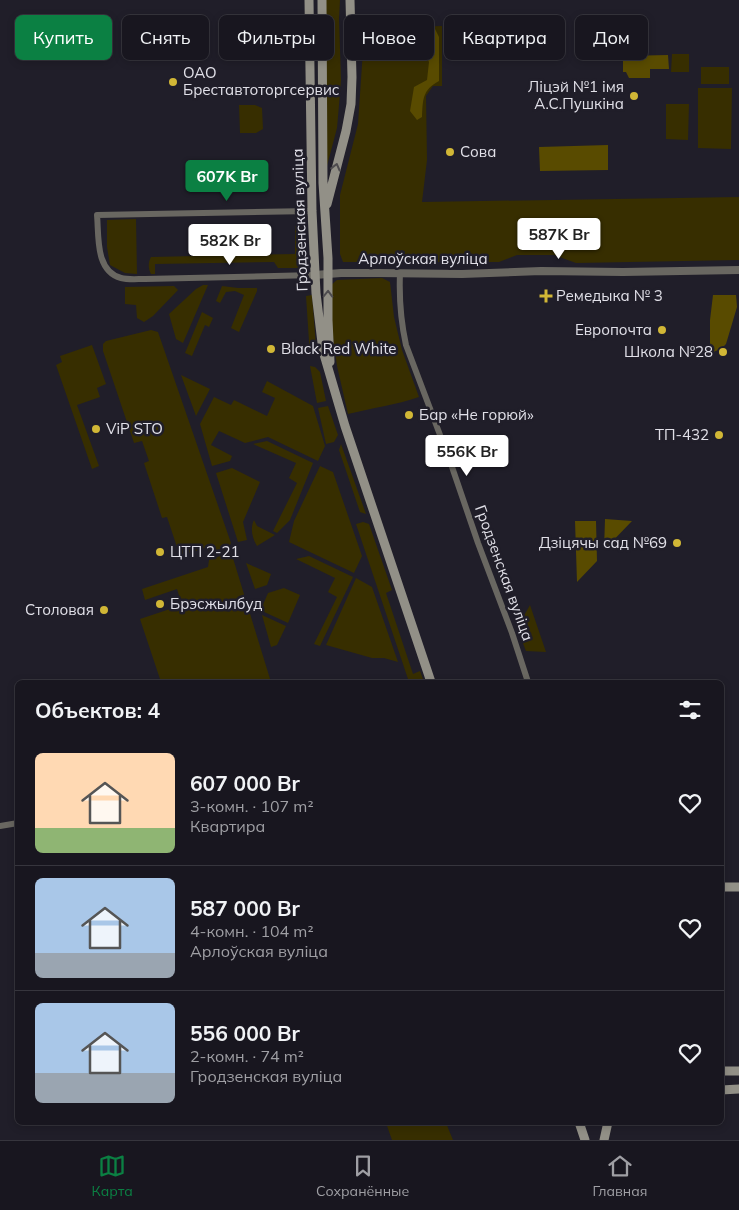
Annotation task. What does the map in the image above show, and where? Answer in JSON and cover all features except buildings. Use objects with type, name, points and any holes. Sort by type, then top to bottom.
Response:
[{"type":"main road","name":"Гродзенская вуліца","points":[[309,0],[312,212],[316,293],[324,351],[345,426],[430,680]]},
{"type":"main road","name":"Гродзенская вуліца","points":[[322,0],[323,183],[331,378]]},
{"type":"main road","name":"Гродзенская вуліца","points":[[325,214],[351,104],[350,0]]},
{"type":"main road","points":[[724,887],[739,887]]},
{"type":"main road","points":[[724,1071],[739,1070]]},
{"type":"main road","points":[[724,1090],[739,1089]]},
{"type":"main road","points":[[580,1125],[585,1140]]},
{"type":"main road","points":[[604,1140],[607,1125]]},
{"type":"street","name":"Арлоўская вуліца","points":[[312,212],[97,215],[102,259],[109,272],[118,277],[128,279],[328,274],[739,270]]},
{"type":"street","name":"Гродзенская вуліца","points":[[400,273],[399,286],[406,345],[512,632],[527,680]]},
{"type":"street","points":[[0,826],[15,823]]},
{"type":"shaded area","points":[[322,0],[340,0],[341,80],[337,128],[323,181],[322,60],[334,60],[334,15],[322,15]]},
{"type":"shaded area","points":[[434,26],[442,26],[442,86],[433,86],[426,96],[427,160],[422,202],[739,197],[739,260],[576,263],[554,255],[517,255],[499,262],[343,262],[340,254],[340,195],[358,124],[362,60],[434,60]]},
{"type":"shaded area","points":[[435,29],[439,37],[439,81],[433,84],[426,92],[423,101],[422,117],[417,120],[410,111],[414,87],[427,80],[428,60],[434,60]]},
{"type":"shaded area","points":[[672,54],[689,54],[689,72],[671,72]]},
{"type":"shaded area","points":[[648,55],[668,55],[669,69],[650,69],[650,78],[629,78],[626,72],[623,72],[623,60],[648,60]]},
{"type":"shaded area","points":[[701,67],[729,67],[729,84],[701,84]]},
{"type":"shaded area","points":[[698,88],[732,88],[731,149],[698,148]]},
{"type":"shaded area","points":[[666,104],[689,104],[688,140],[666,139]]},
{"type":"shaded area","points":[[239,105],[255,105],[262,108],[263,129],[256,133],[240,133]]},
{"type":"shaded area","points":[[608,145],[608,170],[540,171],[539,147]]},
{"type":"shaded area","points":[[136,219],[137,274],[125,273],[110,265],[107,247],[107,220]]},
{"type":"shaded area","points":[[295,226],[302,226],[305,261],[300,268],[278,268],[274,262],[155,264],[155,274],[151,274],[149,270],[151,257],[295,254]]},
{"type":"shaded area","points":[[382,278],[390,282],[394,317],[402,350],[419,397],[348,414],[337,366],[332,330],[331,285],[337,280]]},
{"type":"shaded area","points":[[203,285],[208,285],[183,343],[176,339],[169,314]]},
{"type":"shaded area","points":[[174,286],[178,290],[153,316],[144,322],[137,318],[136,305],[125,304],[125,287]]},
{"type":"shaded area","points":[[222,286],[257,288],[239,332],[231,328],[244,295],[235,291],[226,292],[220,303],[216,301]]},
{"type":"shaded area","points":[[312,295],[316,347],[310,356],[306,296]]},
{"type":"shaded area","points":[[713,295],[736,295],[737,307],[726,344],[721,349],[713,352],[710,351],[710,320]]},
{"type":"shaded area","points":[[202,312],[213,318],[209,327],[205,325],[192,356],[185,353]]},
{"type":"shaded area","points":[[151,330],[158,332],[231,543],[229,547],[209,552],[205,548],[182,555],[179,553],[167,517],[162,518],[144,463],[149,461],[142,441],[134,443],[103,351],[103,344],[106,341]]},
{"type":"shaded area","points":[[92,345],[106,384],[97,388],[100,397],[77,405],[99,466],[92,469],[56,365],[62,362],[60,356]]},
{"type":"shaded area","points":[[310,366],[315,367],[320,372],[326,401],[317,403]]},
{"type":"shaded area","points":[[181,375],[210,389],[196,416]]},
{"type":"shaded area","points":[[267,381],[313,406],[325,446],[318,461],[268,437],[245,443],[219,431],[211,445],[232,456],[230,461],[212,466],[200,424],[214,397],[231,405],[234,400],[267,416],[275,398],[262,392]]},
{"type":"shaded area","points":[[328,406],[338,435],[334,442],[326,444],[318,408]]},
{"type":"shaded area","points":[[267,441],[313,463],[290,520],[277,533],[273,531],[297,483],[289,478],[296,463],[253,444]]},
{"type":"shaded area","points":[[341,444],[366,514],[360,512],[339,450]]},
{"type":"shaded area","points":[[320,466],[333,472],[362,556],[354,573],[289,542],[294,521]]},
{"type":"shaded area","points":[[232,468],[260,482],[243,522],[247,540],[238,542],[216,473]]},
{"type":"shaded area","points":[[605,519],[632,521],[604,550]]},
{"type":"shaded area","points":[[254,520],[257,526],[275,535],[257,546],[252,533]]},
{"type":"shaded area","points":[[575,521],[596,521],[597,561],[577,582]]},
{"type":"shaded area","points":[[363,522],[369,524],[392,590],[386,593],[413,674],[420,671],[423,680],[408,680],[356,524]]},
{"type":"shaded area","points":[[229,553],[232,555],[270,680],[160,680],[140,619],[182,605],[177,589],[145,600],[142,589],[208,567],[209,560]]},
{"type":"shaded area","points":[[309,556],[353,577],[320,646],[314,644],[337,597],[328,592],[335,578],[296,559]]},
{"type":"shaded area","points":[[246,563],[271,574],[267,585],[255,589]]},
{"type":"shaded area","points":[[356,578],[372,587],[398,662],[384,658],[372,658],[326,645]]},
{"type":"shaded area","points":[[284,588],[300,595],[288,623],[262,611],[268,593]]},
{"type":"shaded area","points":[[530,605],[546,652],[526,651],[517,628]]},
{"type":"shaded area","points":[[262,615],[286,626],[277,645],[271,647]]},
{"type":"shaded area","points":[[387,1125],[447,1125],[453,1140],[392,1140]]},
{"type":"place","name":"ОАО Бреставтоторгсервис","points":[[173,82]]},
{"type":"place","name":"Ліцэй №1 імя А.С.Пушкіна","points":[[634,96]]},
{"type":"place","name":"Сова","points":[[450,152]]},
{"type":"place","name":"Ремедыка № 3","points":[[546,296]]},
{"type":"place","name":"Европочта","points":[[662,330]]},
{"type":"place","name":"Black Red White","points":[[271,349]]},
{"type":"place","name":"Школа №28","points":[[723,352]]},
{"type":"place","name":"Бар «Не горюй»","points":[[409,415]]},
{"type":"place","name":"ViP STO","points":[[96,429]]},
{"type":"place","name":"ТП-432","points":[[719,435]]},
{"type":"place","name":"Дзіцячы сад №69","points":[[677,543]]},
{"type":"place","name":"ЦТП 2-21","points":[[160,552]]},
{"type":"place","name":"Брэсжылбуд","points":[[160,604]]},
{"type":"place","name":"Столовая","points":[[104,610]]}]
